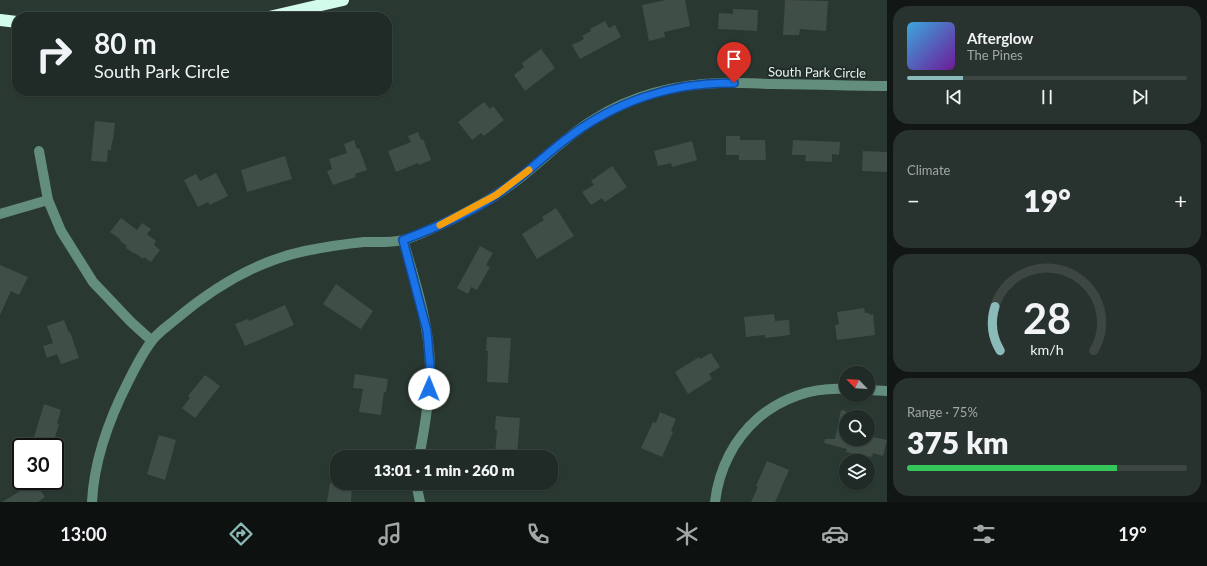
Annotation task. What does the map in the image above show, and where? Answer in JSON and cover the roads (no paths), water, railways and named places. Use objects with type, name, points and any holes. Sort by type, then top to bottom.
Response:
[{"type":"highway","points":[[291,12],[343,0]]},
{"type":"highway","points":[[0,20],[12,21]]},
{"type":"street","name":"South Park Circle","points":[[92,502],[96,470],[102,442],[109,422],[133,372],[152,341],[192,305],[234,278],[278,258],[326,247],[352,243],[403,240],[430,230],[471,210],[496,195],[517,180],[565,139],[595,118],[625,103],[655,93],[688,86],[719,83],[887,86]]},
{"type":"street","points":[[39,151],[48,200],[61,231],[93,282],[131,322],[152,341]]},
{"type":"street","points":[[0,214],[48,200]]},
{"type":"street","points":[[403,240],[427,331],[430,365],[427,413],[420,450]]},
{"type":"street","points":[[715,502],[718,484],[723,468],[734,444],[743,432],[762,414],[785,400],[807,392],[821,389],[839,389]]},
{"type":"street","points":[[875,390],[887,391]]},
{"type":"street","points":[[417,490],[420,502]]}]
